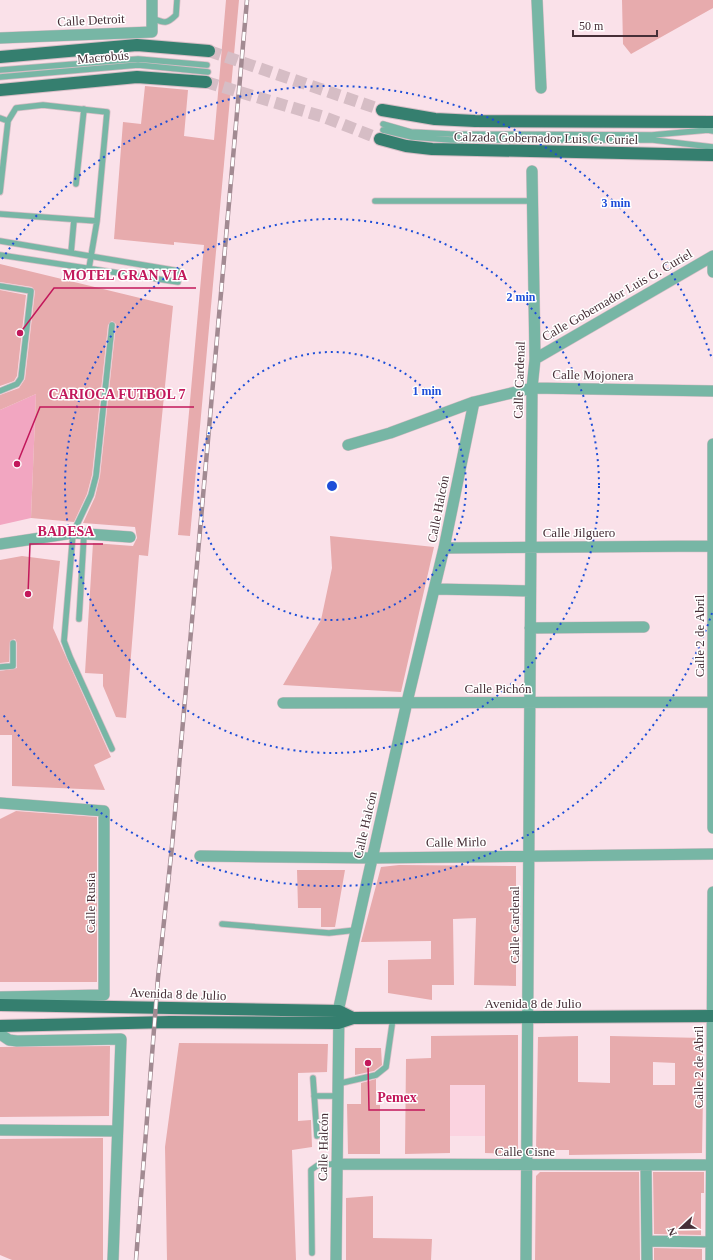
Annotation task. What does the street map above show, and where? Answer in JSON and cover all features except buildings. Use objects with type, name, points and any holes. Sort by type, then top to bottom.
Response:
[{"type":"main road","points":[[3,55],[136,45],[209,51]]},
{"type":"main road","points":[[0,90],[137,77],[207,77]]},
{"type":"main road","name":"Calzada Gobernador Luis C. Curiel","points":[[382,110],[435,119],[475,121],[713,122]]},
{"type":"main road","name":"Calzada Gobernador Luis C. Curiel","points":[[382,131],[406,146],[432,149],[713,155]]},
{"type":"main road","name":"Avenida 8 de Julio","points":[[0,1005],[353,1018],[713,1016]]},
{"type":"main road","name":"Avenida 8 de Julio","points":[[0,1026],[339,1017]]},
{"type":"street","name":"Calle Detroit","points":[[0,38],[152,32],[152,0]]},
{"type":"street","points":[[537,0],[541,88]]},
{"type":"street","name":"Calle Cardenal","points":[[526,1260],[530,546],[532,388],[535,359],[532,171]]},
{"type":"street","points":[[713,256],[713,272]]},
{"type":"street","name":"Calle Gobernador Luis G. Curiel","points":[[535,359],[713,256]]},
{"type":"street","name":"Calle Mojonera","points":[[474,402],[532,388],[713,391]]},
{"type":"street","points":[[348,445],[398,431],[474,402]]},
{"type":"street","name":"Calle Halcón","points":[[336,1260],[339,1017],[356,930],[407,702],[444,548],[474,402]]},
{"type":"street","name":"Calle 2 de Abril","points":[[713,444],[713,828]]},
{"type":"street","points":[[0,544],[78,533],[130,537]]},
{"type":"street","name":"Calle Jilguero","points":[[444,548],[530,546],[713,546]]},
{"type":"street","points":[[434,589],[530,591]]},
{"type":"street","points":[[530,628],[644,627]]},
{"type":"street","name":"Calle Pichón","points":[[283,703],[713,702]]},
{"type":"street","name":"Calle Rusia","points":[[0,803],[104,811],[104,995],[0,997]]},
{"type":"street","name":"Calle Mirlo","points":[[200,856],[372,858],[713,854]]},
{"type":"street","name":"Calle 2 de Abril","points":[[711,1260],[713,892]]},
{"type":"street","points":[[0,1034],[9,1040],[17,1041],[121,1039],[113,1260]]},
{"type":"street","points":[[0,1130],[118,1131]]},
{"type":"street","name":"Calle Cisne","points":[[336,1164],[712,1165]]},
{"type":"street","points":[[646,1165],[647,1260]]},
{"type":"street","points":[[647,1241],[711,1242]]},
{"type":"lane","points":[[152,18],[163,23],[169,22],[176,15],[177,0]]},
{"type":"lane","name":"Macrobús","points":[[0,70],[138,59],[207,65]]},
{"type":"lane","name":"Macrobús","points":[[0,77],[138,65],[207,77]]},
{"type":"lane","points":[[0,192],[8,121],[16,108],[42,105],[108,112],[97,221],[89,268]]},
{"type":"lane","points":[[76,184],[84,109]]},
{"type":"lane","points":[[0,118],[8,121]]},
{"type":"lane","points":[[382,131],[450,134],[652,135],[708,130],[713,131]]},
{"type":"lane","points":[[382,131],[412,137],[451,140],[653,140],[713,147]]},
{"type":"lane","points":[[375,201],[532,201]]},
{"type":"lane","points":[[0,214],[97,221]]},
{"type":"lane","points":[[71,253],[74,220]]},
{"type":"lane","points":[[0,241],[179,271],[178,282],[0,255]]},
{"type":"lane","points":[[0,286],[31,291],[21,378],[17,384],[0,391]]},
{"type":"lane","points":[[112,325],[96,476],[78,533],[64,641],[74,667],[112,749]]},
{"type":"lane","points":[[78,533],[79,619]]},
{"type":"lane","points":[[0,667],[13,666],[13,643]]},
{"type":"lane","points":[[222,924],[329,933],[356,930]]},
{"type":"lane","points":[[337,1084],[376,1075],[386,1067],[393,1018]]},
{"type":"lane","points":[[313,1078],[317,1136]]},
{"type":"lane","points":[[314,1096],[337,1096]]},
{"type":"lane","points":[[312,1253],[311,1170],[318,1165],[336,1164]]},
{"type":"shaded area","points":[[36,394],[31,518],[0,525],[0,410]]},
{"type":"shaded area","points":[[450,1085],[485,1085],[485,1136],[450,1136]]},
{"type":"tunnel","points":[[209,51],[382,110]]},
{"type":"tunnel","points":[[206,82],[324,117],[380,139]]},
{"type":"railway","points":[[136,1260],[158,978],[172,846],[247,0]]},
{"type":"place","name":"MOTEL GRAN VIA","points":[[20,333]]},
{"type":"place","name":"CARIOCA FUTBOL 7","points":[[17,464]]},
{"type":"place","name":"BADESA","points":[[28,594]]},
{"type":"place","name":"Pemex","points":[[368,1063]]}]
